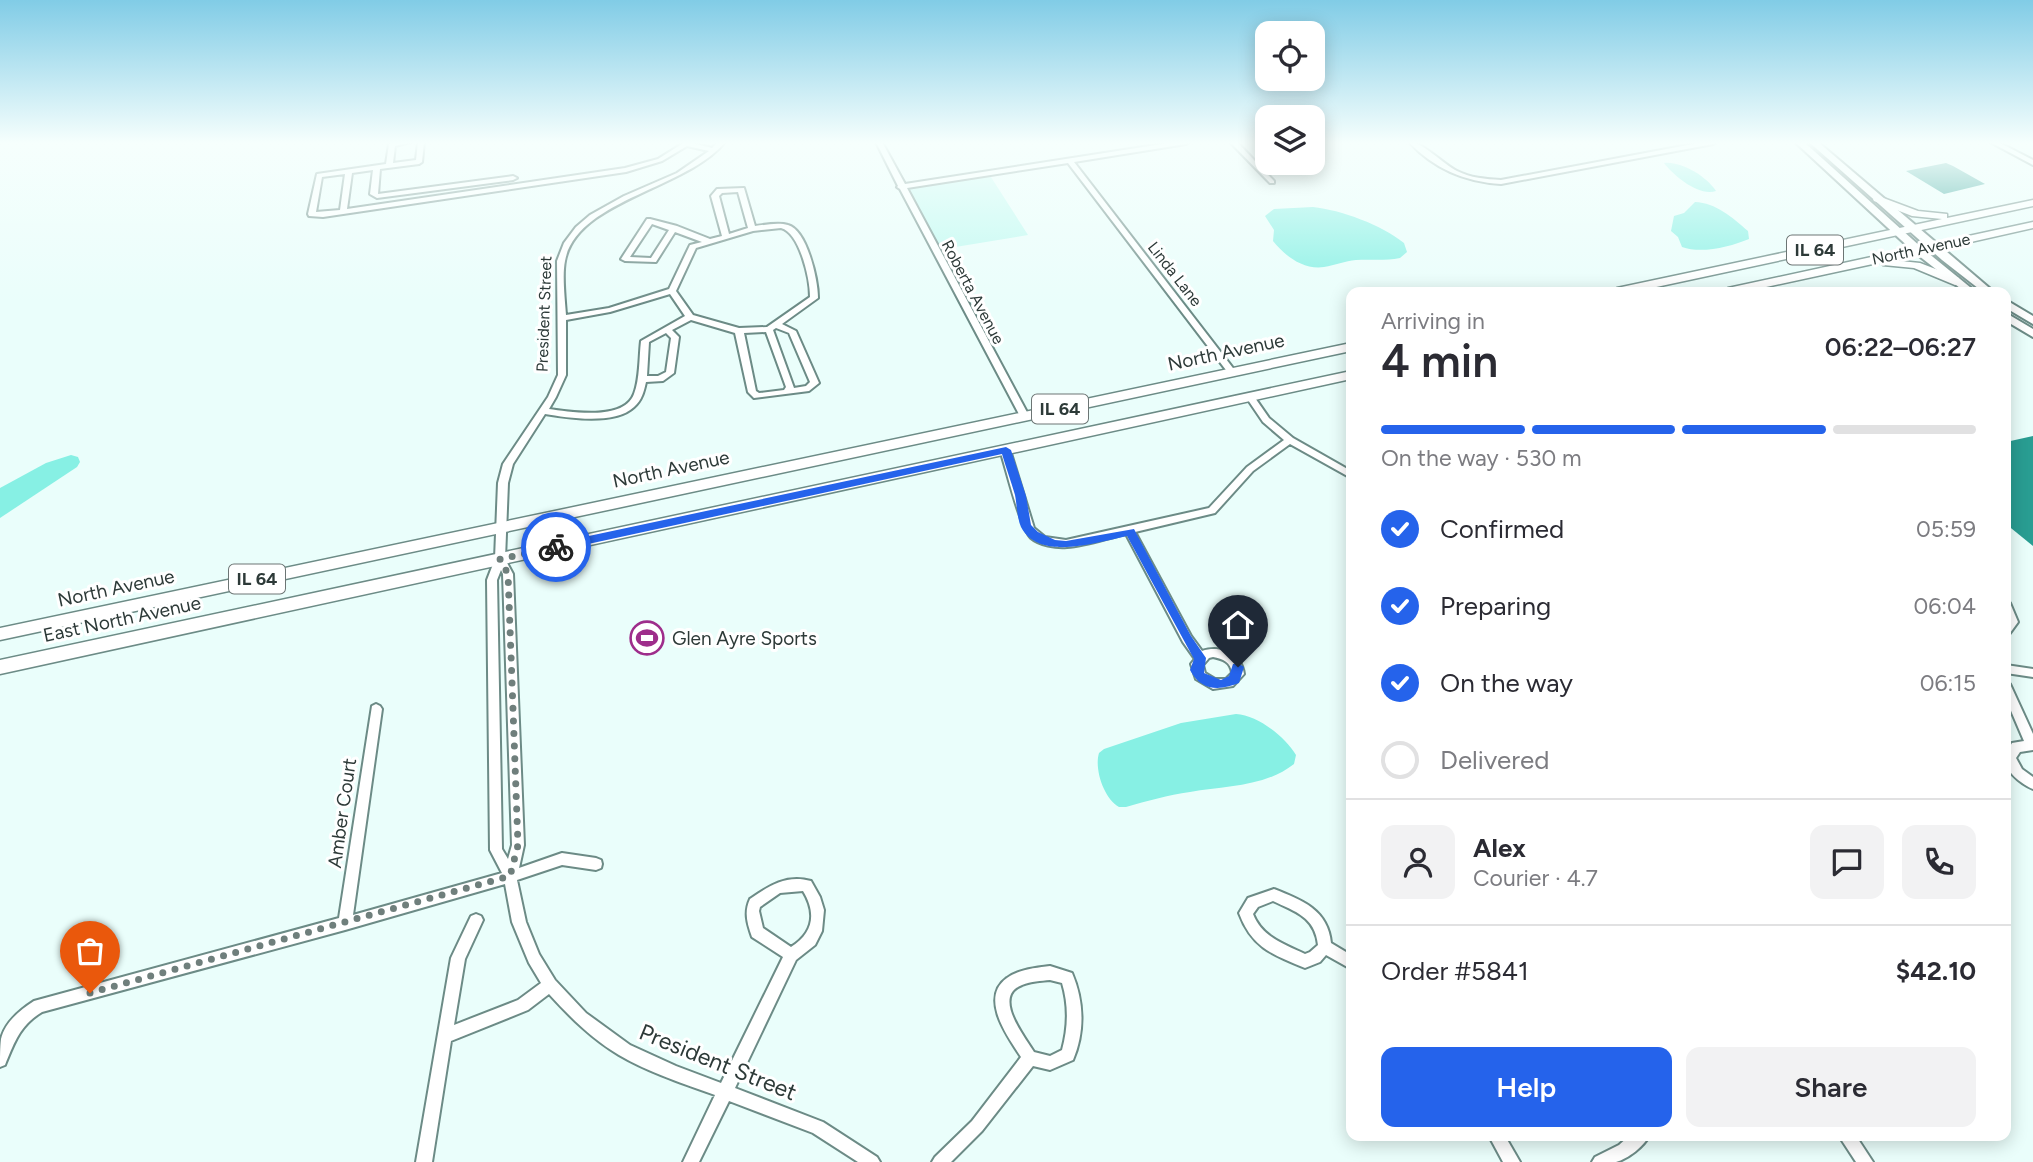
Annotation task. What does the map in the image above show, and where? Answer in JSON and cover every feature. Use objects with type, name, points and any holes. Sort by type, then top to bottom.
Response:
[{"type":"main road","points":[[1859,196],[1917,250],[1964,287]]},
{"type":"main road","points":[[1875,196],[1983,287]]},
{"type":"main road","points":[[1878,199],[1916,214],[1970,217]]},
{"type":"main road","name":"North Avenue","points":[[1640,287],[2033,203]]},
{"type":"main road","name":"North Avenue","points":[[1750,287],[2033,226]]},
{"type":"main road","points":[[1840,267],[1902,263],[1955,281]]},
{"type":"main road","points":[[2011,306],[2033,321]]},
{"type":"main road","points":[[2011,319],[2033,334]]},
{"type":"main road","name":"North Avenue","points":[[0,635],[1346,348]]},
{"type":"main road","name":"IL 64","points":[[500,559],[1346,376]]},
{"type":"main road","name":"East North Avenue","points":[[0,667],[500,559]]},
{"type":"street","points":[[315,196],[312,212],[314,215],[448,196]]},
{"type":"street","points":[[342,212],[345,196]]},
{"type":"street","name":"President Street","points":[[633,196],[601,211],[575,233],[566,246],[561,261],[562,375],[543,411],[508,464],[503,483],[500,559],[492,580],[496,850],[510,876],[519,922],[534,958],[550,985],[580,1018],[625,1050],[818,1126],[872,1162]]},
{"type":"street","points":[[715,196],[726,236]]},
{"type":"street","points":[[743,196],[752,229]]},
{"type":"street","name":"Roberta Avenue","points":[[906,196],[1024,416]]},
{"type":"street","name":"Linda Lane","points":[[1098,196],[1232,372]]},
{"type":"street","points":[[674,228],[653,260],[625,259],[650,221],[674,228],[707,241]]},
{"type":"street","points":[[562,318],[610,310],[672,291],[694,247],[707,241],[752,229],[787,227],[794,231],[807,263],[814,298],[773,327]]},
{"type":"street","points":[[672,291],[690,317],[739,331],[773,327],[792,331],[815,383],[809,388],[757,396],[752,391],[739,331]]},
{"type":"street","points":[[543,411],[585,416],[617,412],[636,401],[645,341],[690,317]]},
{"type":"street","points":[[773,327],[790,387],[787,392]]},
{"type":"street","points":[[641,379],[660,379],[670,373],[675,337],[667,330]]},
{"type":"street","points":[[1250,397],[1266,420],[1290,440],[1346,472]]},
{"type":"street","points":[[1006,450],[1026,526],[1034,535],[1053,544],[1066,544],[1130,532],[1212,511],[1250,469],[1290,440]]},
{"type":"street","points":[[1130,532],[1186,639],[1200,658]]},
{"type":"street","name":"President Street","points":[[500,559],[508,574],[518,845],[510,876]]},
{"type":"street","points":[[2011,670],[2033,673]]},
{"type":"street","points":[[2011,698],[2033,745],[2016,747],[2011,756]]},
{"type":"street","name":"Amber Court","points":[[345,923],[376,709]]},
{"type":"street","points":[[2011,760],[2018,773],[2033,784]]},
{"type":"street","points":[[0,1060],[9,1032],[24,1015],[39,1006],[345,923],[562,859],[596,864]]},
{"type":"street","points":[[691,1162],[791,956],[812,938],[817,915],[814,895],[806,885],[778,887],[755,904],[752,911],[757,932],[791,956]]},
{"type":"street","points":[[1274,895],[1314,916],[1325,930],[1325,947],[1315,957],[1305,961],[1258,938],[1249,926],[1246,913],[1253,902],[1274,895]]},
{"type":"street","points":[[424,1162],[458,958],[476,920]]},
{"type":"street","points":[[1325,947],[1346,959]]},
{"type":"street","points":[[1050,973],[1067,978],[1074,996],[1075,1033],[1068,1055],[1050,1063],[1030,1058],[1005,1018],[1002,995],[1009,984],[1021,978],[1050,973]]},
{"type":"street","points":[[444,1036],[523,1005],[550,985]]},
{"type":"street","points":[[940,1162],[977,1126],[1030,1058]]},
{"type":"street","points":[[1500,1141],[1512,1162]]},
{"type":"street","points":[[1600,1162],[1625,1150],[1635,1141]]},
{"type":"street","points":[[1850,1141],[1865,1162]]},
{"type":"green space","points":[[908,196],[1003,196],[1028,235],[937,250]]},
{"type":"water","points":[[1695,202],[1710,205],[1730,216],[1748,231],[1749,239],[1716,249],[1682,247],[1678,237],[1671,231],[1674,216],[1684,213]]},
{"type":"water","points":[[1313,207],[1373,224],[1404,243],[1407,252],[1400,258],[1356,260],[1324,267],[1302,264],[1289,257],[1273,241],[1274,230],[1265,216],[1274,209]]},
{"type":"water","points":[[71,455],[78,457],[80,462],[77,467],[0,518],[0,488],[46,463]]},
{"type":"water","points":[[1236,714],[1253,718],[1278,734],[1296,755],[1294,764],[1283,772],[1258,781],[1174,795],[1126,807],[1119,807],[1105,791],[1098,767],[1099,753],[1104,749],[1181,723]]},
{"type":"building","points":[[2033,436],[2033,546],[2011,528],[2011,441]]},
{"type":"way so far","points":[[90,993],[510,876],[518,845],[508,574],[500,559],[556,547]]},
{"type":"place","name":"Glen Ayre Sports","points":[[647,638]]},
{"type":"route","points":[[556,547],[1006,450],[1026,526],[1034,535],[1053,544],[1078,544],[1130,532],[1186,639],[1200,658],[1196,670],[1200,676],[1205,681],[1221,685],[1235,679],[1238,667]]}]
